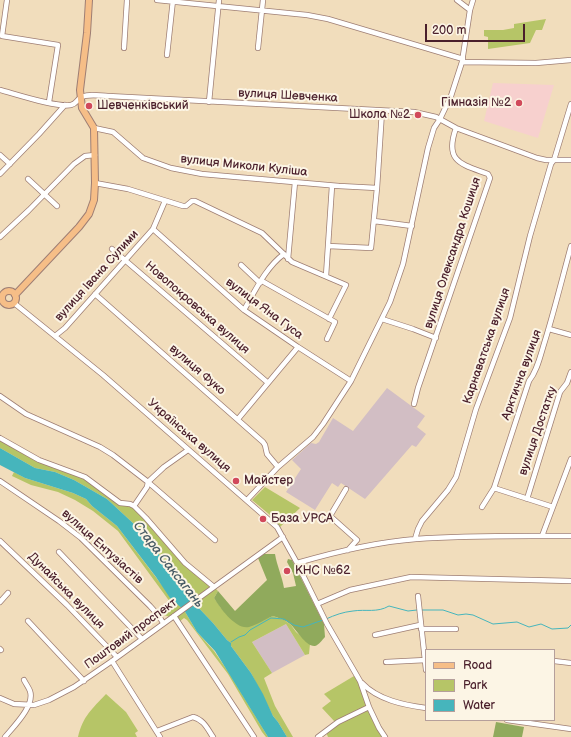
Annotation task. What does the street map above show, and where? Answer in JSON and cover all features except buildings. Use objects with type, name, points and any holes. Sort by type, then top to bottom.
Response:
[{"type":"main road","points":[[15,295],[9,291],[1,293],[1,303],[8,306],[14,303],[16,299],[15,295],[87,218],[94,200],[94,128],[82,108],[80,98],[89,0]]},
{"type":"street","points":[[8,0],[2,36],[58,45],[49,102]]},
{"type":"street","points":[[124,48],[127,0]]},
{"type":"street","points":[[157,0],[307,15],[462,61],[536,63],[571,60]]},
{"type":"street","points":[[209,102],[218,0]]},
{"type":"street","points":[[258,48],[263,0]]},
{"type":"street","points":[[457,0],[470,10]]},
{"type":"street","points":[[247,500],[278,466],[313,437],[351,381],[390,302],[403,264],[428,148],[434,128],[451,96],[462,61],[473,0]]},
{"type":"street","points":[[167,55],[173,1]]},
{"type":"street","points":[[0,90],[65,105]]},
{"type":"street","name":"вулиця Шевченка","points":[[65,105],[74,104],[80,98],[86,96],[108,96],[422,113],[440,119],[456,128],[537,158],[571,160]]},
{"type":"street","name":"Карнаватська вулиця","points":[[415,539],[422,521],[448,490],[456,477],[476,409],[510,318],[530,236],[551,164],[554,160],[571,104]]},
{"type":"street","points":[[0,174],[65,105]]},
{"type":"street","points":[[328,246],[371,248],[382,111]]},
{"type":"street","name":"вулиця Миколи Куліша","points":[[94,128],[113,132],[143,158],[176,170],[202,174],[332,186],[377,188]]},
{"type":"street","name":"вулиця Олександра Кошиця","points":[[414,404],[418,388],[490,178],[488,174],[457,162],[453,156],[452,145],[456,128]]},
{"type":"street","points":[[0,155],[10,164]]},
{"type":"street","points":[[0,237],[79,159],[85,156],[95,155]]},
{"type":"street","points":[[28,179],[57,206]]},
{"type":"street","points":[[288,259],[295,182]]},
{"type":"street","points":[[95,183],[122,188],[186,206],[192,201],[195,201],[214,208],[262,233],[292,262],[346,284],[329,319]]},
{"type":"street","points":[[326,276],[332,186]]},
{"type":"street","name":"вулиця Івана Сулими","points":[[55,336],[66,328],[153,228],[165,200]]},
{"type":"street","points":[[374,221],[412,226]]},
{"type":"street","name":"вулиця Яна Гуса","points":[[153,228],[244,310],[351,381]]},
{"type":"street","name":"Арктична вулиця","points":[[482,507],[494,488],[527,387],[538,363],[549,329],[571,246]]},
{"type":"street","name":"Новопокровська вулиця","points":[[112,249],[268,382]]},
{"type":"street","points":[[244,310],[261,282],[279,258],[284,254]]},
{"type":"street","points":[[241,265],[261,282],[335,322],[327,339]]},
{"type":"street","name":"вулиця Фуко","points":[[95,294],[263,442],[267,454],[278,466]]},
{"type":"street","name":"Українська вулиця","points":[[14,303],[103,375],[272,522],[283,537],[327,624],[360,682],[369,707],[385,737]]},
{"type":"street","points":[[382,319],[436,338]]},
{"type":"street","points":[[549,329],[571,335]]},
{"type":"street","points":[[238,419],[298,347]]},
{"type":"street","name":"вулиця Достатку","points":[[527,498],[560,392],[567,383],[571,372]]},
{"type":"street","points":[[0,396],[26,414],[100,447],[113,455],[148,482],[215,540]]},
{"type":"street","points":[[0,438],[40,460],[85,477],[120,503],[134,506],[185,563],[214,587]]},
{"type":"street","points":[[134,506],[148,482],[164,467],[188,450]]},
{"type":"street","points":[[542,536],[571,459]]},
{"type":"street","name":"вулиця Ентузіастів","points":[[0,480],[81,538],[150,606],[164,623]]},
{"type":"street","points":[[494,488],[553,508]]},
{"type":"street","points":[[346,489],[330,516],[357,540],[348,550]]},
{"type":"street","points":[[297,563],[348,550],[415,539],[501,536],[571,536]]},
{"type":"street","name":"Поштовий проспект","points":[[0,698],[14,704],[34,705],[49,700],[84,681],[283,537]]},
{"type":"street","name":"Дунайська вулиця","points":[[0,541],[67,605],[117,657]]},
{"type":"street","points":[[59,552],[142,639]]},
{"type":"street","points":[[317,604],[350,590],[411,577],[571,581]]},
{"type":"street","points":[[0,602],[8,592]]},
{"type":"street","points":[[386,662],[425,660],[418,596]]},
{"type":"street","points":[[174,616],[254,737]]},
{"type":"street","points":[[28,621],[84,681]]},
{"type":"street","points":[[375,635],[421,627],[456,629]]},
{"type":"street","points":[[112,661],[160,737]]},
{"type":"street","points":[[555,661],[571,663]]},
{"type":"street","points":[[5,737],[21,718],[30,699],[30,692],[24,680]]},
{"type":"street","points":[[360,682],[372,692],[387,699],[407,705],[425,708]]},
{"type":"street","points":[[318,737],[338,722],[369,707]]},
{"type":"street","points":[[157,731],[165,729],[187,718],[193,717],[203,722],[213,737]]},
{"type":"street","points":[[514,721],[571,729]]},
{"type":"shaded area","name":"Гімназія №2","points":[[493,83],[554,85],[538,138],[484,121]]},
{"type":"shaded area","points":[[387,388],[425,416],[417,427],[426,434],[416,447],[412,445],[365,499],[341,483],[338,487],[332,483],[315,510],[286,492],[301,469],[292,460],[311,443],[316,444],[319,442],[333,418],[353,431]]},
{"type":"shaded area","points":[[286,624],[305,655],[272,673],[252,642]]},
{"type":"green space","points":[[546,19],[542,30],[536,30],[530,43],[488,49],[488,37],[484,36],[484,30],[503,30],[514,28],[514,24]]},
{"type":"green space","points":[[0,438],[39,460],[85,477],[120,503],[130,504],[185,563],[213,586],[194,600],[192,595],[178,580],[147,536],[107,499],[74,480],[55,472],[35,468],[0,448]]},
{"type":"green space","points":[[14,472],[25,478],[73,493],[86,499],[92,506],[117,526],[161,584],[182,608],[170,617],[161,614],[172,605],[118,531],[93,511],[75,500],[58,492],[31,485],[12,476]]},
{"type":"green space","points":[[265,487],[300,508],[280,527],[270,515],[252,500]]},
{"type":"green space","points":[[264,554],[275,554],[284,588],[296,586],[293,573],[287,562],[288,559],[292,560],[324,624],[325,637],[319,644],[312,646],[308,644],[290,624],[273,616],[249,627],[239,625],[229,617],[214,598],[218,591],[235,611],[267,580],[258,558]]},
{"type":"green space","points":[[215,588],[218,591],[214,598],[221,608],[262,620],[273,616],[284,620],[310,644],[309,654],[305,655],[286,624],[252,642],[272,673],[264,678],[275,706],[293,737],[287,737],[273,716],[251,673],[231,646],[231,643],[195,604],[195,601]]},
{"type":"green space","points":[[184,610],[197,632],[214,651],[229,673],[268,737],[266,737],[262,732],[228,674],[187,620],[184,618],[179,622],[176,615]]},
{"type":"green space","points":[[354,676],[359,683],[383,737],[328,737],[325,730],[335,722],[322,708],[331,701],[324,694]]},
{"type":"green space","points":[[106,694],[126,712],[138,731],[135,733],[137,737],[78,737],[85,718]]},
{"type":"green space","points":[[496,722],[524,727],[522,737],[493,737]]},
{"type":"water","points":[[0,448],[35,468],[55,472],[74,480],[107,499],[147,536],[178,580],[192,595],[195,604],[231,643],[231,646],[251,673],[273,716],[287,737],[268,737],[215,651],[197,632],[184,610],[170,598],[117,526],[92,506],[86,499],[73,493],[25,478],[0,465]]},
{"type":"waterway","points":[[326,619],[346,612],[376,610],[389,606],[408,611],[417,610]]},
{"type":"waterway","points":[[422,610],[443,610],[458,615],[473,615],[493,624],[517,622],[529,627],[541,624],[552,629],[568,628],[571,625]]},
{"type":"waterway","points":[[231,642],[245,635],[250,630],[271,618],[284,619],[294,625],[303,627],[323,620]]},
{"type":"place","name":"Гімназія №2","points":[[519,103]]},
{"type":"place","name":"Шевченківський","points":[[89,106]]},
{"type":"place","name":"Школа №2","points":[[418,115]]},
{"type":"place","name":"Майстер","points":[[236,481]]},
{"type":"place","name":"База УРСА","points":[[263,519]]},
{"type":"place","name":"КНС №62","points":[[287,571]]},
{"type":"water label","name":"Стара Саксагань","points":[[168,565]]}]
